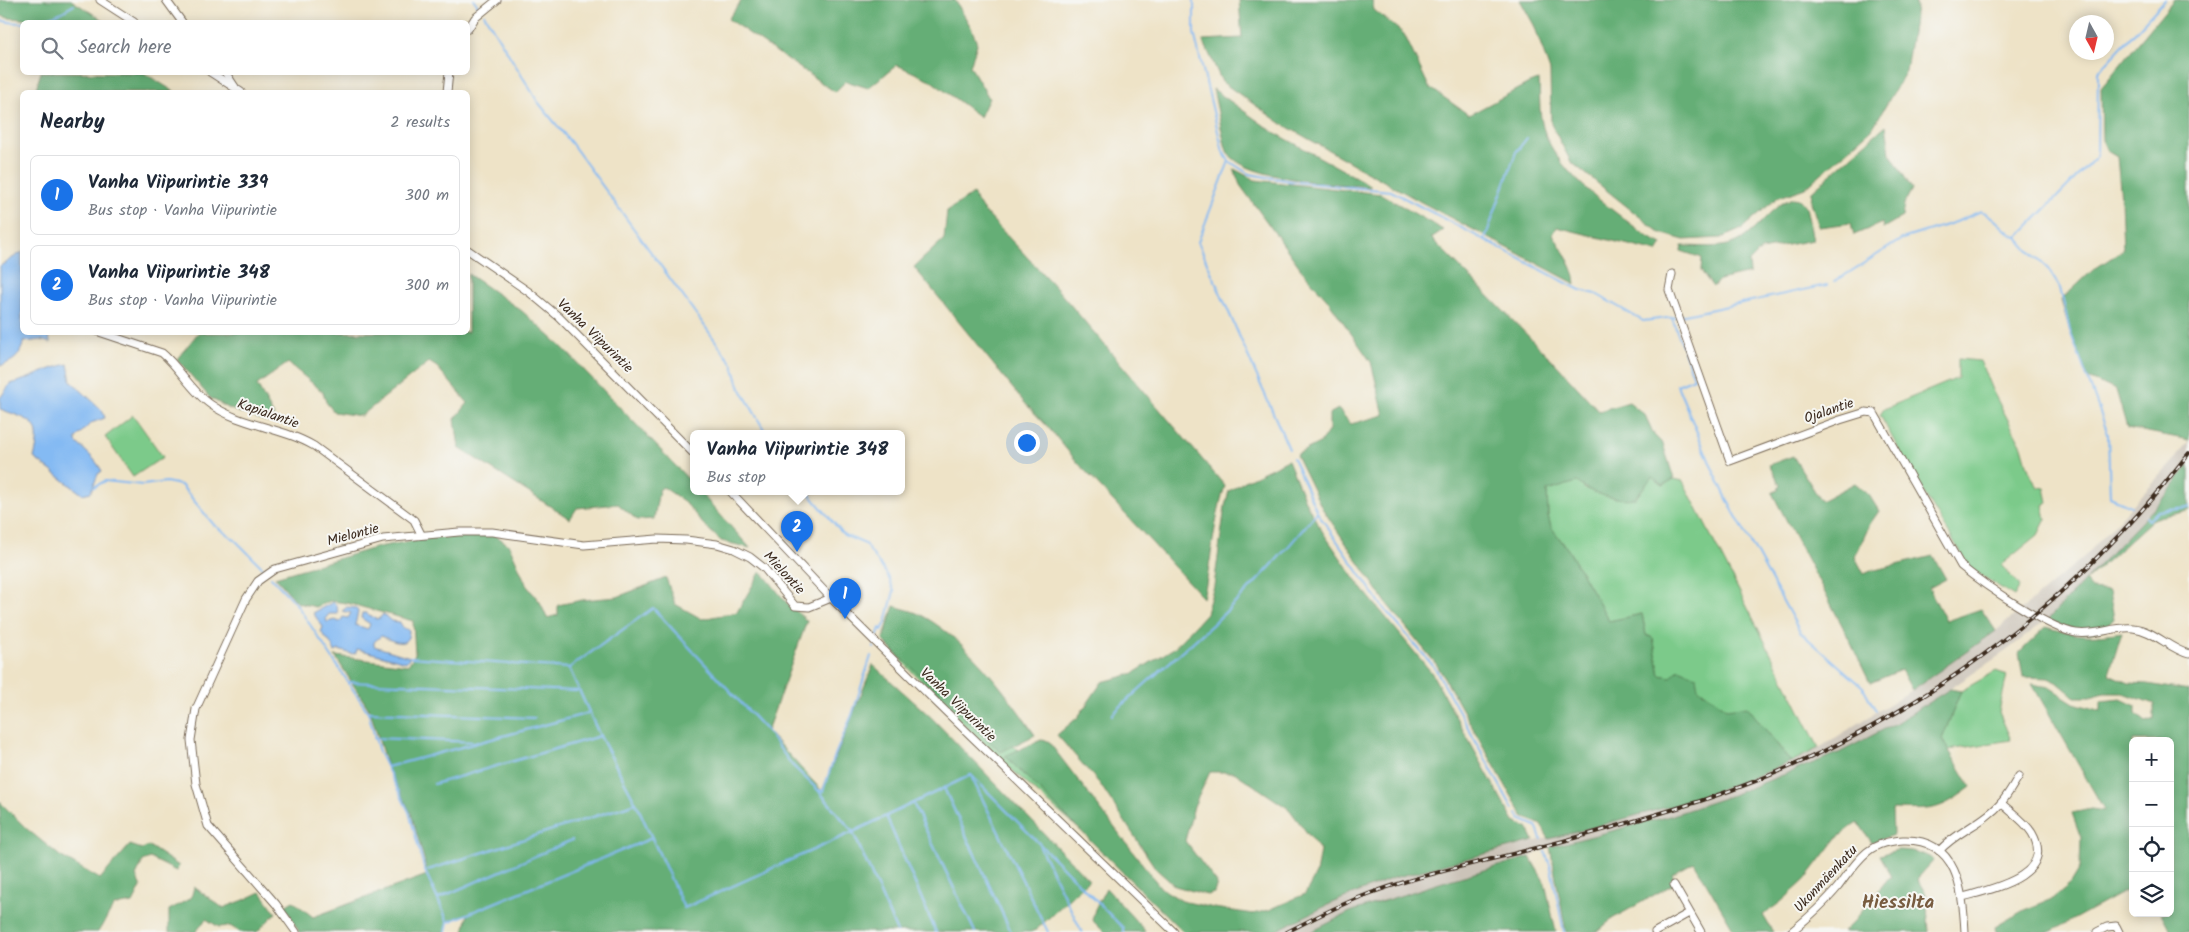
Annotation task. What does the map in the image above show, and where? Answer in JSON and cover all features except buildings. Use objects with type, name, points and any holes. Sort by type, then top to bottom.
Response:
[{"type":"street","points":[[100,0],[131,20]]},
{"type":"street","points":[[166,0],[181,20]]},
{"type":"street","points":[[470,26],[475,18],[497,0]]},
{"type":"street","points":[[215,75],[237,90]]},
{"type":"street","points":[[227,75],[238,90]]},
{"type":"street","points":[[447,90],[449,75]]},
{"type":"street","name":"Vanha Viipurintie","points":[[470,251],[522,287],[559,317],[690,451]]},
{"type":"street","name":"Ojalantie","points":[[1672,274],[1669,290],[1730,460],[1840,420],[1866,412],[1874,413],[1961,566],[1978,580],[2061,630],[2089,634],[2123,628],[2135,628],[2189,654]]},
{"type":"street","name":"Kapialantie","points":[[108,335],[162,354],[170,360],[200,395],[224,412],[247,422],[297,436],[314,446],[414,520],[421,534]]},
{"type":"street","name":"Vanha Viipurintie","points":[[734,495],[831,598],[1174,932]]},
{"type":"street","name":"Mielontie","points":[[296,932],[276,904],[208,826],[196,784],[192,758],[191,740],[196,709],[246,599],[258,581],[275,569],[362,543],[421,534],[492,532],[584,545],[686,540],[717,544],[734,549],[750,557],[764,568],[795,606],[809,607],[831,598]]},
{"type":"street","points":[[1965,932],[1963,898],[1955,872],[1939,851],[1948,840],[1974,824],[2001,803],[2018,776]]},
{"type":"street","points":[[1963,898],[2018,879],[2028,871],[2037,855],[2037,844],[2031,832],[2021,820],[2001,803]]},
{"type":"street","name":"Ukonmäenkatu","points":[[1791,932],[1819,909],[1861,857],[1878,845],[1908,840],[1922,843],[1939,851]]},
{"type":"street","points":[[1674,885],[1701,932]]},
{"type":"street","points":[[1655,932],[1690,913]]},
{"type":"street","points":[[2097,932],[2112,925],[2116,926],[2119,932]]},
{"type":"shaded area","points":[[2189,440],[2189,465],[2164,498],[2048,619],[2006,651],[1896,723],[1839,753],[1727,797],[1670,816],[1550,847],[1530,857],[1443,882],[1350,912],[1311,932],[1273,932],[1334,902],[1393,878],[1675,805],[1734,785],[1819,748],[1912,690],[1996,631],[2086,555],[2173,462]]},
{"type":"green space","points":[[0,0],[71,0],[103,20],[27,20],[0,15]]},
{"type":"green space","points":[[742,0],[955,0],[972,29],[977,44],[970,66],[989,98],[980,117],[930,80],[897,65],[868,88],[846,81],[835,92],[728,19]]},
{"type":"green space","points":[[1239,0],[1372,0],[1374,10],[1404,34],[1429,87],[1469,115],[1529,83],[1539,80],[1541,118],[1546,137],[1568,171],[1600,200],[1648,237],[1662,244],[1657,252],[1557,227],[1553,234],[1570,264],[1576,284],[1421,202],[1282,124],[1222,82],[1203,40],[1242,38]]},
{"type":"green space","points":[[1520,0],[1915,0],[1916,7],[1906,71],[1872,129],[1805,188],[1777,198],[1740,230],[1721,238],[1684,240],[1660,233],[1571,162],[1551,124],[1550,71],[1534,25]]},
{"type":"green space","points":[[2174,0],[2189,0],[2189,440],[2127,428],[2116,390],[2088,378],[2070,331],[2061,300],[2093,270],[2123,250],[2117,157],[2107,151],[2102,140],[2101,88]]},
{"type":"green space","points":[[40,75],[147,75],[172,90],[36,90]]},
{"type":"green space","points":[[1213,89],[1272,131],[1370,185],[1370,187],[1293,179],[1254,170],[1238,162],[1226,149]]},
{"type":"green space","points":[[1886,125],[1890,153],[1912,189],[1904,204],[1902,217],[1883,228],[1882,223],[1854,235],[1851,223],[1819,227],[1811,202],[1812,191]]},
{"type":"green space","points":[[1234,169],[1255,180],[1381,194],[1443,230],[1431,238],[1555,363],[1599,411],[1629,402],[1645,415],[1654,435],[1663,444],[1674,479],[1663,485],[1652,477],[1635,498],[1627,499],[1604,496],[1577,482],[1547,491],[1548,516],[1551,527],[1569,551],[1609,621],[1642,614],[1646,635],[1653,638],[1660,675],[1671,677],[1679,669],[1696,676],[1698,688],[1727,709],[1747,706],[1791,762],[1734,785],[1675,805],[1549,839],[1541,825],[1523,816],[1437,665],[1387,604],[1322,508],[1296,455],[1321,442],[1329,430],[1329,414],[1338,409],[1351,424],[1384,415],[1371,362],[1327,299],[1304,273],[1240,185]]},
{"type":"green space","points":[[973,194],[982,209],[1057,289],[1225,486],[1218,513],[1203,598],[1023,401],[914,267],[944,239],[947,211]]},
{"type":"green space","points":[[1793,198],[1799,199],[1806,207],[1813,240],[1761,250],[1749,262],[1750,273],[1719,280],[1713,287],[1701,271],[1702,258],[1681,251],[1682,246],[1713,247],[1736,242],[1749,234],[1778,206]]},
{"type":"green space","points":[[470,275],[522,311],[564,349],[690,481],[690,495],[703,495],[750,548],[721,541],[703,524],[685,502],[663,487],[659,490],[654,519],[637,520],[618,504],[577,508],[570,519],[459,448],[455,419],[468,403],[437,367],[429,362],[361,416],[334,412],[326,402],[323,392],[288,363],[257,385],[274,416],[268,422],[230,409],[210,398],[177,359],[196,335],[470,335]]},
{"type":"green space","points":[[1958,359],[1980,361],[1992,390],[2022,446],[2030,474],[2038,487],[2045,488],[2048,502],[2043,505],[2046,519],[2038,535],[2001,565],[2020,586],[2014,596],[1971,569],[1911,472],[1880,415],[1884,409],[1958,378]]},
{"type":"green space","points":[[133,415],[163,457],[133,477],[105,437]]},
{"type":"green space","points":[[1793,456],[1821,501],[1855,483],[1869,495],[1879,511],[1870,524],[1855,557],[1864,574],[1933,556],[1946,579],[1929,588],[1946,621],[1981,609],[1996,631],[1912,690],[1901,670],[1870,683],[1844,629],[1772,493],[1778,490],[1780,485],[1769,465]]},
{"type":"green space","points":[[1288,460],[1307,505],[1324,534],[1360,586],[1431,672],[1514,822],[1528,828],[1534,841],[1393,878],[1334,902],[1273,932],[1183,932],[1005,756],[1041,740],[1048,741],[1161,888],[1182,901],[1253,914],[1269,910],[1305,894],[1316,874],[1320,850],[1289,809],[1234,772],[1210,772],[1194,806],[1185,841],[1217,883],[1214,893],[1207,895],[1175,886],[1156,869],[1100,784],[1057,735],[1078,717],[1102,682],[1132,674],[1174,648],[1206,613],[1214,586],[1225,506],[1229,491]]},
{"type":"green space","points":[[2189,465],[2189,510],[2161,516],[2152,520],[2085,581],[2092,589],[2109,591],[2114,619],[2102,630],[2088,633],[2074,630],[2048,619],[2164,498]]},
{"type":"green space","points":[[1652,476],[1663,485],[1674,479],[1683,481],[1819,748],[1791,762],[1763,726],[1727,709],[1698,688],[1660,675],[1653,638],[1646,635],[1642,614],[1609,621],[1569,551],[1551,527],[1548,516],[1547,491],[1577,481],[1585,489],[1636,498]]},
{"type":"green space","points":[[495,535],[509,545],[527,586],[540,602],[547,618],[558,615],[558,605],[582,600],[617,597],[666,578],[675,604],[702,619],[737,612],[761,571],[786,602],[807,621],[767,731],[822,791],[873,665],[932,718],[1089,880],[1036,930],[1030,932],[464,932],[468,914],[448,921],[446,932],[299,932],[285,906],[293,901],[313,917],[427,875],[411,813],[387,767],[370,711],[335,656],[408,665],[415,654],[413,621],[347,603],[330,601],[316,607],[298,603],[275,577],[378,547],[427,538]]},
{"type":"green space","points":[[894,606],[920,614],[956,640],[999,685],[1035,735],[1001,752],[984,737],[883,640]]},
{"type":"green space","points":[[2046,627],[2067,633],[2084,635],[2122,632],[2109,674],[2129,683],[2148,684],[2189,691],[2189,932],[2171,932],[2163,917],[2174,917],[2174,737],[2129,737],[2129,889],[2050,932],[1996,932],[1995,927],[2024,910],[2052,899],[2071,883],[2080,868],[2081,838],[2072,813],[2091,809],[2105,811],[2032,684],[2049,687],[2074,703],[2101,711],[2101,701],[2121,699],[2136,706],[2136,714],[2146,722],[2154,719],[2154,704],[2124,693],[2105,693],[2090,697],[2075,697],[2057,682],[2048,678],[2023,677],[2019,653]]},
{"type":"green space","points":[[888,640],[1031,761],[1085,834],[1033,789],[958,719],[887,645]]},
{"type":"green space","points":[[1996,671],[2007,675],[1999,712],[2011,740],[1948,750],[1942,739],[1961,691]]},
{"type":"green space","points":[[1950,689],[1961,691],[1942,739],[1971,787],[1950,801],[1934,808],[1917,810],[1892,809],[1893,835],[1872,843],[1858,822],[1837,838],[1805,880],[1781,902],[1763,915],[1773,932],[1735,932],[1694,862],[1672,874],[1677,882],[1612,919],[1597,932],[1566,932],[1550,847],[1670,816],[1727,797],[1839,753],[1896,723]]},
{"type":"green space","points":[[0,802],[27,829],[60,856],[100,879],[130,845],[142,849],[149,846],[179,866],[176,871],[150,858],[143,861],[136,876],[141,887],[133,903],[114,906],[98,932],[0,932]]},
{"type":"green space","points":[[1897,850],[1916,852],[1934,860],[1917,879],[1926,894],[1929,932],[1843,932],[1886,881],[1892,877],[1880,855]]},
{"type":"green space","points":[[1530,857],[1545,883],[1556,932],[1311,932],[1350,912],[1443,882]]},
{"type":"green space","points":[[194,887],[223,908],[261,892],[276,913],[257,932],[240,932],[230,926],[219,927],[206,919],[196,932],[169,932],[169,910],[191,898]]},
{"type":"green space","points":[[1106,888],[1146,932],[1104,932],[1092,920],[1095,909]]},
{"type":"water","points":[[20,253],[20,335],[49,335],[50,343],[41,340],[24,342],[16,358],[0,366],[0,266]]},
{"type":"water","points":[[68,364],[71,381],[102,410],[105,418],[91,423],[76,438],[76,442],[93,458],[102,471],[98,474],[91,492],[82,494],[34,458],[37,436],[36,429],[32,424],[20,416],[0,409],[0,398],[10,384]]},
{"type":"water","points":[[333,602],[337,606],[338,614],[329,614],[326,618],[327,622],[335,620],[340,622],[343,617],[348,618],[351,613],[342,611],[347,607],[356,608],[358,612],[355,625],[368,629],[370,624],[361,618],[362,613],[366,613],[376,619],[380,618],[383,614],[391,621],[400,622],[401,627],[409,630],[406,640],[400,642],[381,636],[374,642],[374,646],[410,657],[406,662],[357,649],[356,653],[352,654],[339,650],[335,652],[321,632],[323,627],[313,613]]},
{"type":"waterway","points":[[474,0],[481,10]]},
{"type":"waterway","points":[[1194,0],[1194,33],[1223,152],[1229,161],[1249,174],[1297,182],[1391,191],[1580,290],[1596,294],[1643,321],[1676,317]]},
{"type":"waterway","points":[[1834,282],[1902,239],[1956,222],[1981,211],[2015,237],[2019,236],[2097,156],[2098,72],[2165,0]]},
{"type":"waterway","points":[[41,20],[74,5]]},
{"type":"waterway","points":[[484,14],[538,102],[572,144],[733,365],[739,386],[764,430]]},
{"type":"waterway","points":[[0,20],[20,23]]},
{"type":"waterway","points":[[1485,239],[1516,152],[1527,138]]},
{"type":"waterway","points":[[1229,161],[1198,242],[1289,449]]},
{"type":"waterway","points":[[2017,237],[2048,269],[2060,288],[2070,331],[2108,434],[2110,497],[2131,506]]},
{"type":"waterway","points":[[1680,316],[1827,285]]},
{"type":"waterway","points":[[1672,318],[1694,378],[1677,385],[1731,507],[1800,632],[1863,687],[1876,711]]},
{"type":"waterway","points":[[1293,458],[1317,512],[1382,606],[1435,668],[1513,809]]},
{"type":"waterway","points":[[94,487],[105,481],[143,485],[166,482],[181,485],[214,525],[235,540],[265,570]]},
{"type":"waterway","points":[[810,495],[844,535],[865,544],[888,576],[894,591],[886,622],[882,630],[880,628],[877,637]]},
{"type":"waterway","points":[[2146,517],[2149,520],[2158,511],[2189,508]]},
{"type":"waterway","points":[[1112,715],[1243,596],[1317,512]]},
{"type":"waterway","points":[[271,577],[297,605],[368,712],[379,752],[409,812],[425,871],[448,922],[446,932]]},
{"type":"waterway","points":[[410,657],[569,668],[653,608],[767,731],[792,765],[818,790],[853,832],[897,932]]},
{"type":"waterway","points":[[818,790],[823,791],[835,755],[852,715],[871,656]]},
{"type":"waterway","points":[[569,668],[600,736],[636,803],[684,908],[853,832],[971,775]]},
{"type":"waterway","points":[[348,682],[578,691]]},
{"type":"waterway","points":[[368,712],[535,718]]},
{"type":"waterway","points":[[387,767],[589,713]]},
{"type":"waterway","points":[[434,784],[600,736]]},
{"type":"waterway","points":[[374,738],[477,742]]},
{"type":"waterway","points":[[971,775],[1123,928],[1123,932]]},
{"type":"waterway","points":[[972,778],[1048,932]]},
{"type":"waterway","points":[[944,788],[1011,932]]},
{"type":"waterway","points":[[425,871],[636,803]]},
{"type":"waterway","points":[[913,803],[975,932]]},
{"type":"waterway","points":[[1517,814],[1520,819],[1536,826],[1541,839]]},
{"type":"waterway","points":[[886,816],[936,932]]},
{"type":"waterway","points":[[448,922],[652,838]]},
{"type":"waterway","points":[[439,898],[572,840]]},
{"type":"waterway","points":[[1040,847],[1082,932]]},
{"type":"waterway","points":[[1545,851],[1551,868],[1564,932]]},
{"type":"railway","points":[[1287,932],[1322,914],[1380,890],[1671,810],[1747,784],[1821,753],[1891,715],[1959,673],[2022,625],[2082,572],[2138,515],[2189,453]]},
{"type":"place","name":"Vanha Viipurintie 348","points":[[797,552]]},
{"type":"place","name":"Vanha Viipurintie 339","points":[[845,619]]},
{"type":"district","name":"Hiessilta","points":[[1898,903]]}]
